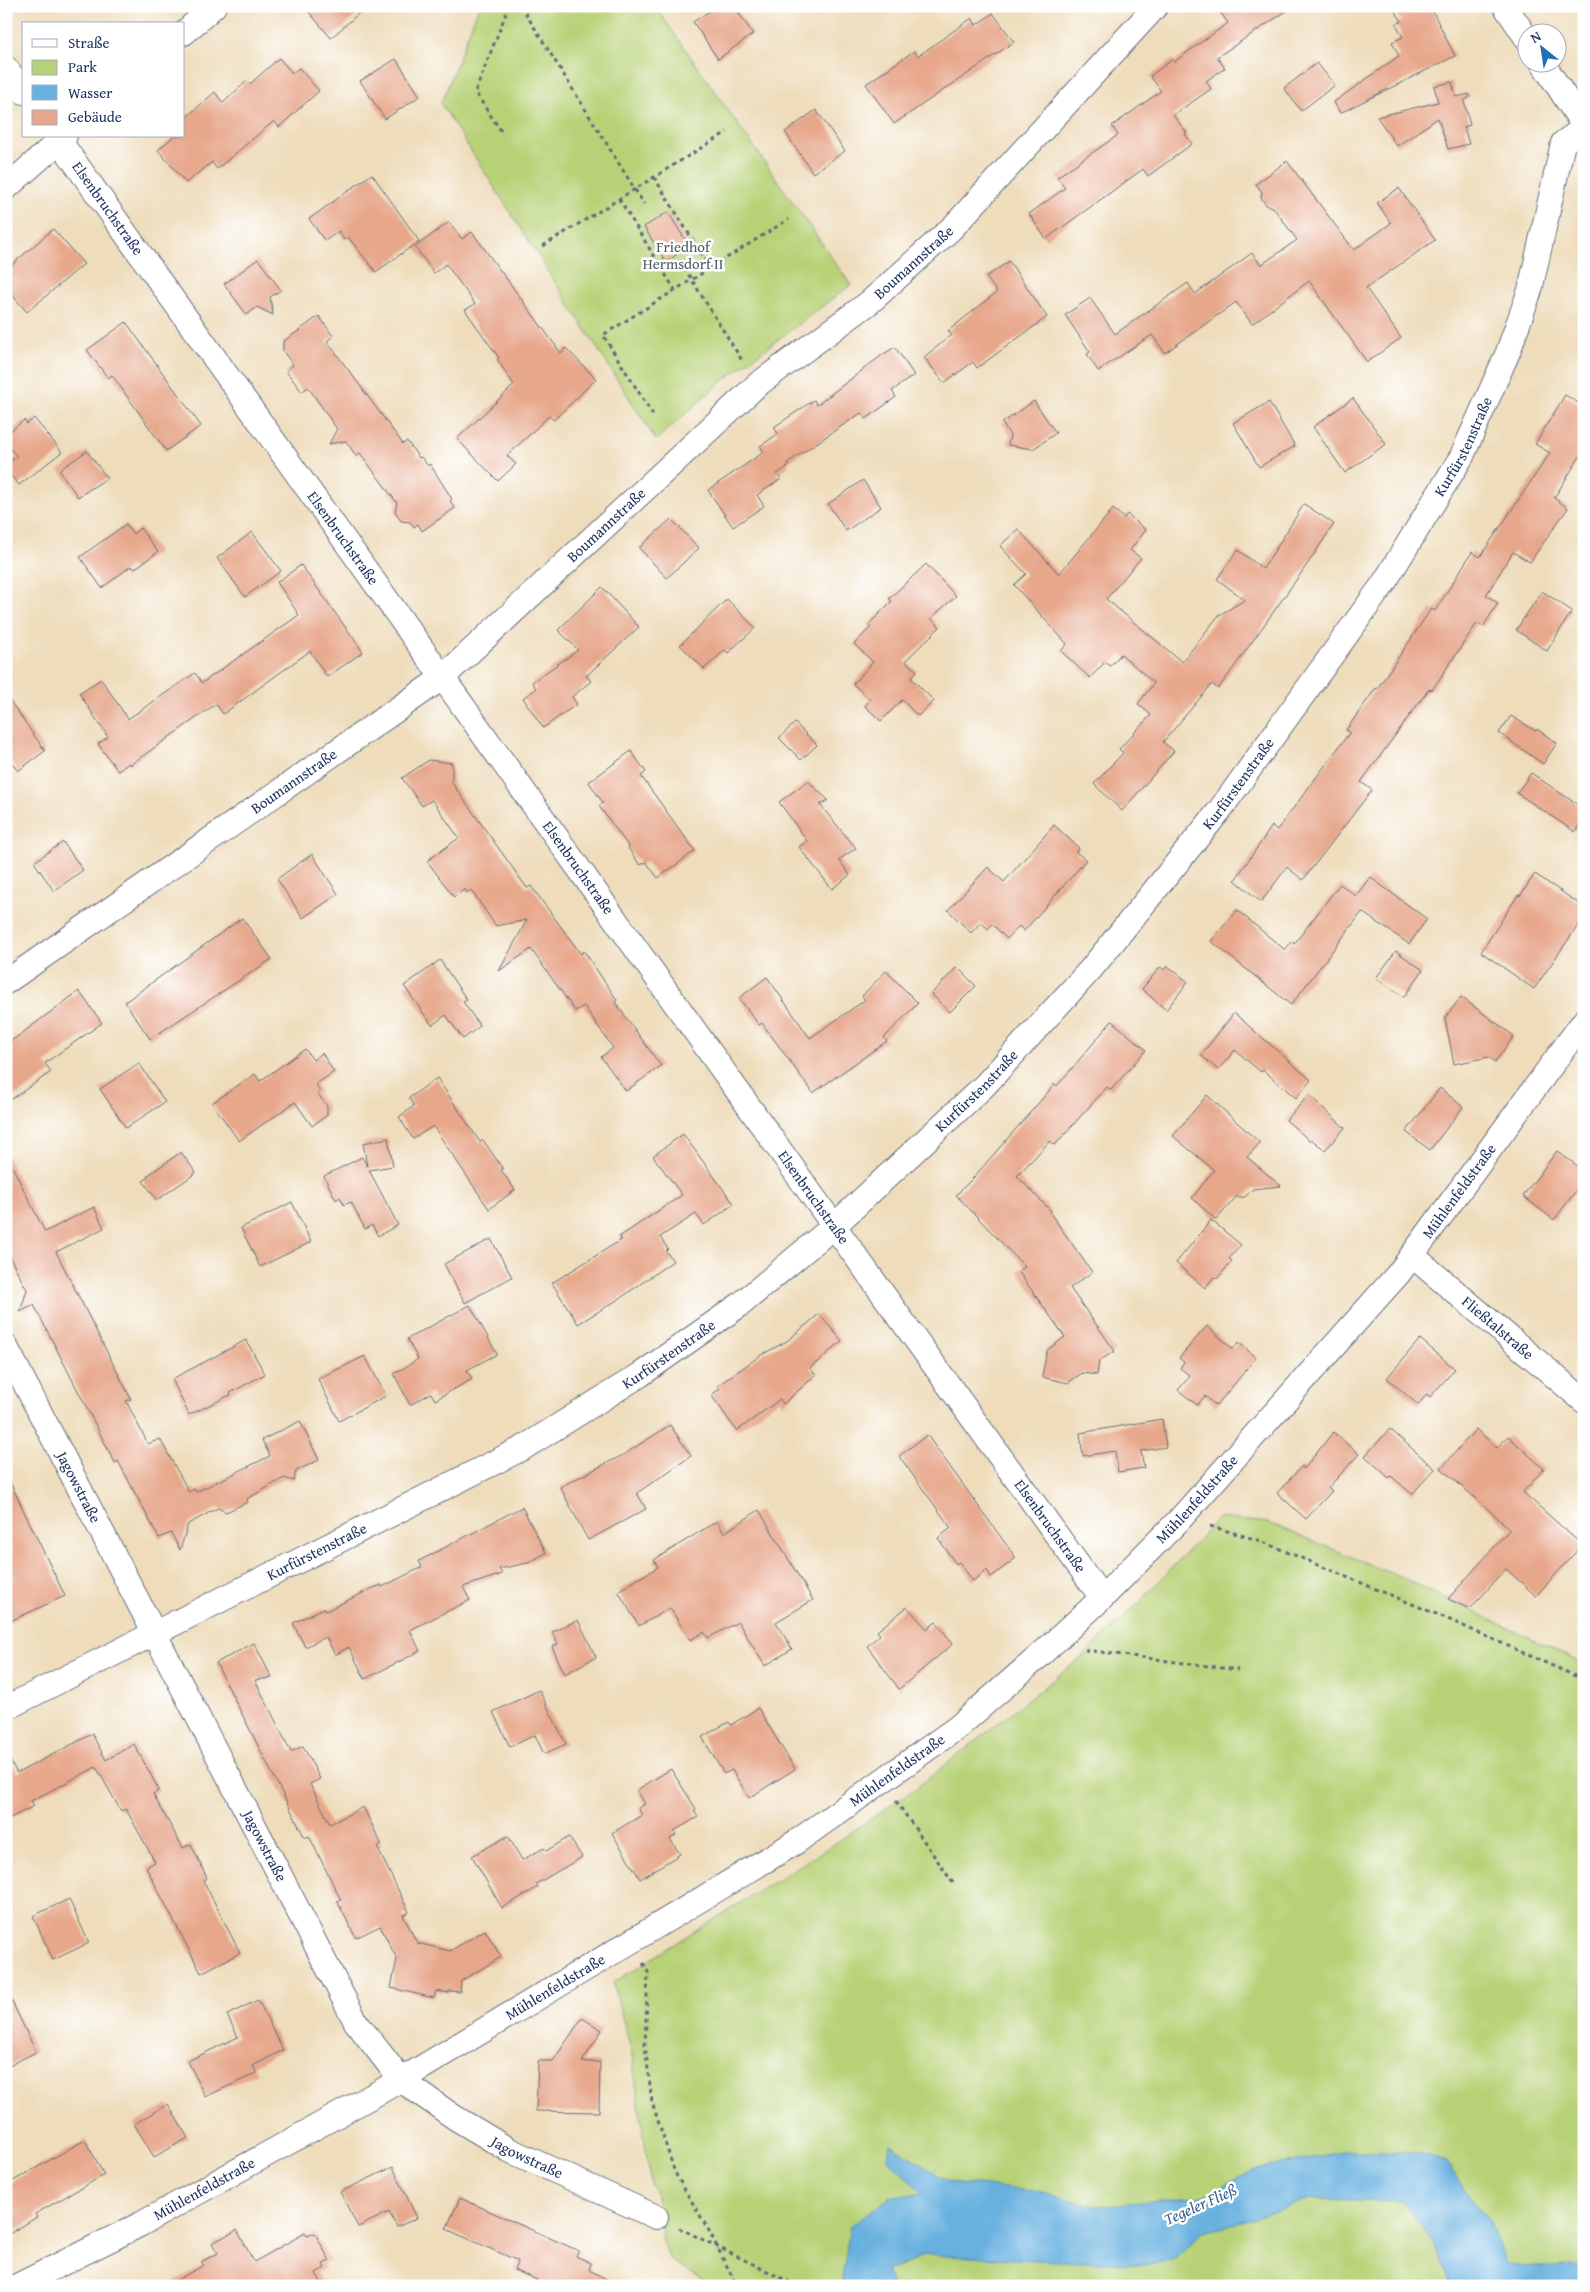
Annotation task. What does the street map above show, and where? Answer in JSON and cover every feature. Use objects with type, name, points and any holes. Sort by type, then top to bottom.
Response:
[{"type":"street","points":[[185,31],[214,6]]},
{"type":"street","name":"Boumannstraße","points":[[6,982],[442,678],[757,385],[870,302],[952,227],[1156,6]]},
{"type":"street","points":[[1505,6],[1518,25]]},
{"type":"street","points":[[6,68],[22,89]]},
{"type":"street","points":[[1548,72],[1584,127]]},
{"type":"street","name":"Kurfürstenstraße","points":[[6,1708],[523,1448],[640,1375],[741,1304],[834,1226],[985,1085],[1091,969],[1244,780],[1384,584],[1462,456],[1508,352],[1530,290],[1563,143],[1584,127]]},
{"type":"street","points":[[6,188],[60,138]]},
{"type":"street","name":"Elsenbruchstraße","points":[[60,138],[442,678],[1102,1598]]},
{"type":"street","name":"Mühlenfeldstraße","points":[[17,2286],[141,2224],[401,2080],[796,1842],[958,1727],[1102,1598],[1181,1518],[1413,1256],[1584,1021]]},
{"type":"street","name":"Fließtalstraße","points":[[1413,1256],[1584,1401]]},
{"type":"street","name":"Jagowstraße","points":[[6,1347],[356,2022],[401,2080],[454,2117],[509,2150],[656,2217]]},
{"type":"path","points":[[501,131],[476,92],[509,6]]},
{"type":"path","points":[[521,6],[644,204]]},
{"type":"path","points":[[543,246],[727,132]]},
{"type":"path","points":[[654,177],[710,268]]},
{"type":"path","points":[[619,199],[676,290]]},
{"type":"path","points":[[653,415],[603,335],[789,219]]},
{"type":"path","points":[[680,261],[747,369]]},
{"type":"path","points":[[1202,1524],[1258,1540],[1441,1616],[1584,1680]]},
{"type":"path","points":[[1084,1650],[1238,1670]]},
{"type":"path","points":[[892,1794],[953,1884]]},
{"type":"path","points":[[639,1957],[648,1972],[646,2045],[652,2102],[675,2173],[737,2286]]},
{"type":"path","points":[[656,2217],[798,2286]]},
{"type":"green space","name":"Friedhof Hermsdorf II","points":[[479,6],[655,6],[851,285],[721,382],[656,440],[441,104]]},
{"type":"green space","points":[[1218,1518],[1269,1523],[1410,1581],[1584,1664],[1584,2286],[710,2286],[670,2259],[664,2247],[655,2191],[651,2185],[631,2050],[613,1983],[837,1842],[920,1785],[1082,1657],[1141,1601]]},
{"type":"water","name":"Tegeler Fließ","points":[[890,2144],[949,2182],[1033,2191],[1096,2206],[1203,2196],[1257,2169],[1340,2152],[1413,2152],[1446,2161],[1465,2191],[1490,2222],[1506,2264],[1540,2267],[1579,2266],[1584,2268],[1584,2286],[1453,2286],[1436,2248],[1404,2201],[1310,2199],[1253,2219],[1203,2231],[1175,2258],[1150,2265],[925,2255],[886,2271],[892,2286],[843,2286],[843,2273],[850,2227],[889,2198],[922,2192],[888,2159]]},
{"type":"building","points":[[304,6],[367,6],[331,38]]},
{"type":"building","points":[[717,6],[734,6],[753,34],[718,59],[693,22]]},
{"type":"building","points":[[1216,6],[1294,6],[1217,57],[1225,68],[1206,81],[1211,89],[1173,115],[1187,133],[1185,134],[1192,144],[1148,176],[1143,169],[1046,239],[1029,214],[1065,188],[1057,177],[1118,135],[1112,126],[1161,91],[1150,76],[1173,59],[1174,62],[1228,23]]},
{"type":"building","points":[[1391,6],[1430,6],[1455,56],[1340,113],[1334,102],[1399,56],[1392,42],[1403,37],[1396,24],[1402,21]]},
{"type":"building","points":[[993,13],[1014,42],[894,124],[866,84],[914,51],[918,56],[972,18],[976,25]]},
{"type":"building","points":[[279,58],[292,73],[299,68],[319,91],[279,127],[274,121],[217,169],[212,162],[186,183],[158,150],[172,138],[185,138],[185,118],[215,92],[223,103],[247,81],[250,84]]},
{"type":"building","points":[[396,59],[420,96],[385,119],[360,81]]},
{"type":"building","points":[[1317,63],[1335,85],[1301,111],[1284,88]]},
{"type":"building","points":[[1452,82],[1456,97],[1469,94],[1470,97],[1464,101],[1470,125],[1464,127],[1469,144],[1448,149],[1438,118],[1397,146],[1377,117],[1438,102],[1434,86]]},
{"type":"building","points":[[816,110],[845,151],[813,173],[785,132]]},
{"type":"building","points":[[1287,161],[1354,250],[1391,223],[1377,203],[1399,188],[1435,240],[1366,288],[1401,338],[1367,362],[1309,281],[1252,324],[1236,302],[1165,353],[1152,335],[1098,371],[1087,354],[1090,352],[1065,315],[1090,298],[1115,334],[1188,283],[1195,294],[1252,253],[1261,265],[1297,240],[1273,207],[1267,206],[1261,198],[1262,192],[1256,184]]},
{"type":"building","points":[[372,174],[419,241],[376,272],[348,237],[344,240],[339,231],[325,241],[309,219]]},
{"type":"building","points":[[668,212],[689,246],[666,262],[644,227]]},
{"type":"building","points":[[449,222],[462,239],[472,232],[561,353],[566,348],[596,379],[554,420],[549,416],[507,456],[516,464],[498,481],[457,439],[514,385],[497,359],[499,358],[465,310],[475,304],[446,264],[434,273],[415,247]]},
{"type":"building","points":[[53,229],[84,264],[27,312],[6,288],[6,270]]},
{"type":"building","points":[[258,259],[281,290],[270,297],[273,315],[257,307],[247,315],[224,284]]},
{"type":"building","points":[[1009,261],[1047,317],[977,368],[973,362],[944,383],[924,357],[952,335],[948,331],[997,292],[986,277]]},
{"type":"building","points":[[319,316],[333,336],[327,341],[403,444],[407,441],[419,458],[421,457],[428,466],[430,464],[452,499],[450,501],[455,508],[422,531],[418,524],[414,527],[410,522],[401,521],[395,511],[397,503],[360,453],[356,456],[346,441],[329,444],[337,429],[308,387],[302,392],[286,371],[293,365],[283,351],[283,342]]},
{"type":"building","points":[[126,322],[201,426],[166,451],[112,375],[108,378],[87,350]]},
{"type":"building","points":[[895,347],[914,375],[892,391],[896,397],[866,419],[861,413],[787,463],[789,466],[777,474],[781,479],[757,495],[764,506],[733,527],[708,490],[764,452],[760,446],[778,434],[774,427],[814,400],[817,405]]},
{"type":"building","points":[[1565,395],[1584,406],[1584,450],[1554,498],[1568,508],[1530,562],[1513,552],[1486,595],[1498,603],[1483,627],[1477,623],[1432,690],[1429,689],[1361,782],[1372,790],[1303,880],[1287,867],[1261,902],[1235,880],[1272,826],[1277,830],[1350,732],[1346,730],[1377,689],[1431,609],[1435,611],[1472,552],[1480,557],[1550,453],[1535,444]]},
{"type":"building","points":[[1353,398],[1386,444],[1345,473],[1313,427]]},
{"type":"building","points":[[1034,401],[1056,433],[1033,449],[1008,445],[1010,435],[1002,423]]},
{"type":"building","points":[[1269,402],[1295,446],[1259,467],[1233,423]]},
{"type":"building","points":[[34,418],[62,452],[19,485],[6,470],[6,464],[17,457],[6,444],[6,435],[24,420],[27,424]]},
{"type":"building","points":[[87,451],[107,478],[78,497],[59,470]]},
{"type":"building","points":[[863,480],[881,507],[846,531],[828,504]]},
{"type":"building","points":[[1304,504],[1334,524],[1218,689],[1212,684],[1163,742],[1174,751],[1122,811],[1094,784],[1123,753],[1119,749],[1151,715],[1138,704],[1154,683],[1121,654],[1110,666],[1105,662],[1090,678],[1061,651],[1067,644],[1014,585],[1026,574],[1000,546],[1018,529],[1059,574],[1113,509],[1124,518],[1127,514],[1146,530],[1130,550],[1141,558],[1106,599],[1182,662],[1219,615],[1245,600],[1217,579],[1238,550],[1263,569]]},
{"type":"building","points":[[671,519],[699,548],[667,578],[639,548]]},
{"type":"building","points":[[126,524],[133,534],[140,528],[158,552],[134,569],[131,566],[102,588],[80,557]]},
{"type":"building","points":[[252,532],[281,571],[245,597],[217,558]]},
{"type":"building","points":[[926,564],[956,596],[931,618],[940,627],[905,661],[917,671],[911,678],[934,701],[918,716],[902,700],[881,721],[865,706],[870,700],[853,684],[873,662],[854,644],[871,627],[868,625],[892,601],[889,599]]},
{"type":"building","points":[[301,565],[363,652],[327,677],[310,651],[223,714],[216,704],[130,765],[129,763],[118,771],[98,744],[108,737],[79,693],[101,679],[128,719],[195,673],[202,683],[299,615],[277,582]]},
{"type":"building","points":[[602,587],[639,627],[586,676],[591,681],[572,697],[577,704],[543,728],[523,698],[536,689],[532,682],[578,650],[558,630]]},
{"type":"building","points":[[1542,591],[1572,611],[1547,651],[1516,630]]},
{"type":"building","points":[[727,599],[755,628],[728,653],[725,650],[704,669],[680,645]]},
{"type":"building","points":[[6,695],[45,751],[18,771],[6,755]]},
{"type":"building","points":[[1511,716],[1536,731],[1537,729],[1557,743],[1543,764],[1499,733]]},
{"type":"building","points":[[795,723],[817,745],[801,760],[779,738]]},
{"type":"building","points":[[631,751],[646,772],[641,776],[695,851],[658,878],[646,862],[640,865],[599,806],[603,803],[589,782]]},
{"type":"building","points":[[429,760],[452,763],[452,783],[527,888],[531,886],[581,954],[584,951],[617,1000],[615,1002],[661,1066],[626,1091],[601,1057],[613,1048],[584,1006],[575,1011],[531,949],[499,971],[527,920],[496,926],[471,890],[467,893],[465,889],[454,897],[427,861],[459,838],[432,800],[422,806],[402,778]]},
{"type":"building","points":[[1531,773],[1584,809],[1584,818],[1575,832],[1517,793]]},
{"type":"building","points":[[808,781],[828,800],[820,805],[856,848],[839,860],[850,875],[832,889],[799,847],[807,841],[779,802]]},
{"type":"building","points":[[1054,825],[1079,848],[1076,852],[1086,860],[1024,931],[1019,926],[1007,939],[992,924],[988,929],[981,922],[971,933],[948,910],[988,867],[1004,882]]},
{"type":"building","points":[[63,842],[83,870],[54,891],[34,862]]},
{"type":"building","points":[[312,854],[338,894],[303,918],[277,879]]},
{"type":"building","points":[[1535,874],[1584,907],[1584,917],[1534,989],[1481,952],[1518,895],[1520,896]]},
{"type":"building","points":[[1370,877],[1427,919],[1409,944],[1362,912],[1291,1005],[1211,941],[1237,910],[1285,950],[1292,941],[1294,944],[1340,884],[1356,896]]},
{"type":"building","points":[[242,918],[272,959],[150,1039],[125,1002]]},
{"type":"building","points":[[1396,951],[1423,970],[1404,997],[1376,978]]},
{"type":"building","points":[[440,960],[467,1000],[463,1002],[480,1026],[463,1039],[446,1015],[432,1025],[404,986]]},
{"type":"building","points":[[1168,966],[1188,982],[1166,1010],[1142,989],[1160,967],[1164,970]]},
{"type":"building","points":[[957,967],[976,986],[950,1012],[931,994]]},
{"type":"building","points":[[886,971],[918,1003],[884,1038],[887,1041],[813,1093],[762,1023],[759,1025],[739,998],[767,977],[810,1038],[865,1000],[862,996]]},
{"type":"building","points":[[79,991],[102,1023],[45,1063],[51,1072],[6,1103],[6,1045]]},
{"type":"building","points":[[1461,997],[1514,1036],[1495,1062],[1489,1057],[1454,1064],[1445,1018]]},
{"type":"building","points":[[1234,1013],[1311,1080],[1296,1098],[1263,1070],[1261,1072],[1235,1050],[1218,1070],[1201,1055]]},
{"type":"building","points":[[1112,1021],[1146,1050],[1111,1090],[1107,1087],[1055,1145],[1050,1141],[1017,1176],[1051,1211],[1050,1213],[1092,1272],[1070,1288],[1115,1351],[1099,1361],[1097,1375],[1082,1373],[1068,1383],[1042,1377],[1047,1350],[1065,1337],[1018,1271],[1025,1267],[956,1195],[1055,1084],[1057,1086]]},
{"type":"building","points":[[305,1049],[313,1060],[322,1053],[334,1072],[316,1084],[320,1092],[317,1093],[327,1106],[327,1115],[312,1126],[295,1102],[239,1141],[212,1103],[255,1074],[260,1081]]},
{"type":"building","points":[[139,1063],[165,1102],[126,1128],[100,1089]]},
{"type":"building","points":[[437,1078],[480,1142],[483,1140],[515,1190],[489,1209],[433,1126],[413,1139],[399,1117],[414,1106],[409,1098]]},
{"type":"building","points":[[1440,1088],[1463,1107],[1430,1150],[1406,1132]]},
{"type":"building","points":[[1207,1095],[1260,1143],[1247,1157],[1281,1186],[1253,1189],[1245,1197],[1236,1197],[1216,1220],[1192,1198],[1214,1170],[1173,1136]]},
{"type":"building","points":[[1309,1095],[1345,1128],[1325,1150],[1311,1139],[1310,1141],[1286,1120]]},
{"type":"building","points":[[683,1134],[734,1204],[704,1225],[696,1214],[660,1237],[673,1261],[619,1299],[578,1324],[552,1283],[621,1240],[619,1237],[682,1195],[653,1156]]},
{"type":"building","points":[[388,1138],[393,1166],[369,1170],[398,1225],[378,1236],[372,1225],[365,1229],[351,1202],[344,1205],[340,1197],[336,1200],[324,1176],[362,1157],[367,1166],[363,1143]]},
{"type":"building","points":[[1557,1151],[1584,1171],[1584,1180],[1554,1220],[1523,1196]]},
{"type":"building","points":[[181,1152],[196,1173],[157,1200],[143,1181],[148,1178],[147,1176]]},
{"type":"building","points":[[6,1154],[45,1232],[94,1207],[104,1228],[56,1252],[131,1399],[126,1401],[148,1444],[160,1439],[189,1492],[194,1489],[196,1492],[270,1456],[262,1440],[300,1421],[319,1460],[296,1471],[294,1481],[284,1478],[247,1499],[248,1502],[226,1512],[218,1508],[188,1524],[180,1550],[171,1533],[159,1538],[118,1461],[115,1463],[34,1305],[20,1312],[27,1290],[6,1250]]},
{"type":"building","points":[[292,1202],[311,1242],[260,1267],[241,1228]]},
{"type":"building","points":[[1211,1220],[1241,1245],[1229,1259],[1232,1261],[1217,1279],[1214,1277],[1205,1288],[1176,1263]]},
{"type":"building","points":[[491,1239],[512,1277],[465,1303],[444,1264]]},
{"type":"building","points":[[470,1305],[497,1354],[467,1370],[472,1379],[435,1400],[431,1393],[410,1405],[394,1374],[418,1359],[407,1339]]},
{"type":"building","points":[[819,1314],[842,1341],[810,1368],[816,1375],[783,1404],[780,1399],[737,1431],[711,1395],[720,1389],[717,1386],[761,1355],[787,1341]]},
{"type":"building","points":[[1207,1326],[1233,1349],[1239,1342],[1256,1358],[1216,1406],[1205,1396],[1197,1405],[1178,1390],[1190,1376],[1180,1368],[1184,1362],[1179,1358]]},
{"type":"building","points":[[1420,1339],[1455,1369],[1430,1397],[1427,1394],[1418,1405],[1387,1378]]},
{"type":"building","points":[[246,1340],[265,1374],[230,1393],[231,1395],[189,1415],[172,1379]]},
{"type":"building","points":[[365,1356],[386,1396],[339,1421],[318,1379]]},
{"type":"building","points":[[1162,1419],[1166,1447],[1141,1451],[1144,1468],[1118,1472],[1115,1451],[1083,1456],[1080,1433]]},
{"type":"building","points":[[670,1425],[691,1456],[637,1493],[646,1509],[588,1540],[560,1487],[623,1455]]},
{"type":"building","points":[[1390,1429],[1435,1469],[1412,1494],[1391,1476],[1389,1478],[1365,1456]]},
{"type":"building","points":[[1476,1429],[1497,1448],[1508,1436],[1544,1469],[1523,1492],[1582,1545],[1536,1596],[1506,1569],[1470,1609],[1448,1599],[1510,1529],[1441,1468]]},
{"type":"building","points":[[1333,1432],[1359,1454],[1328,1488],[1332,1491],[1306,1519],[1277,1493],[1302,1466],[1304,1469]]},
{"type":"building","points":[[927,1435],[1016,1558],[991,1577],[987,1570],[973,1581],[959,1562],[956,1564],[938,1538],[951,1528],[899,1456]]},
{"type":"building","points":[[6,1474],[65,1596],[6,1623]]},
{"type":"building","points":[[522,1507],[546,1553],[528,1563],[499,1569],[502,1574],[463,1587],[470,1600],[410,1630],[420,1651],[365,1679],[349,1647],[335,1655],[326,1637],[305,1647],[293,1623],[324,1608],[326,1611],[371,1589],[381,1585],[382,1587],[422,1567],[419,1561]]},
{"type":"building","points":[[759,1510],[813,1600],[776,1622],[792,1649],[765,1666],[738,1622],[708,1638],[704,1632],[690,1640],[670,1608],[639,1626],[618,1591],[658,1567],[654,1560],[717,1521],[724,1533]]},
{"type":"building","points":[[907,1607],[927,1629],[936,1622],[953,1644],[899,1689],[867,1646],[880,1635],[877,1631]]},
{"type":"building","points":[[578,1620],[596,1657],[565,1674],[552,1647],[558,1644],[552,1632]]},
{"type":"building","points":[[254,1643],[272,1678],[255,1680],[291,1752],[303,1746],[320,1779],[310,1784],[330,1824],[363,1807],[382,1845],[377,1847],[409,1912],[403,1915],[417,1943],[450,1951],[485,1930],[501,1957],[461,1981],[460,1992],[436,1991],[434,1998],[391,1988],[397,1959],[380,1926],[356,1938],[337,1901],[341,1900],[309,1836],[305,1838],[216,1663]]},
{"type":"building","points":[[539,1690],[566,1744],[544,1754],[535,1735],[510,1747],[493,1712]]},
{"type":"building","points":[[758,1708],[795,1769],[749,1798],[732,1770],[724,1774],[702,1737],[729,1722],[731,1725]]},
{"type":"building","points":[[92,1734],[106,1760],[134,1744],[159,1790],[153,1794],[183,1848],[191,1844],[207,1878],[203,1880],[240,1953],[201,1973],[146,1867],[155,1862],[126,1809],[121,1811],[96,1767],[31,1801],[34,1806],[6,1820],[6,1753],[17,1773]]},
{"type":"building","points":[[671,1769],[696,1809],[694,1810],[698,1817],[674,1831],[676,1835],[670,1839],[680,1854],[640,1879],[612,1833],[642,1815],[638,1808],[645,1804],[637,1790]]},
{"type":"building","points":[[508,1836],[522,1860],[544,1848],[546,1851],[569,1837],[582,1857],[536,1884],[538,1887],[502,1908],[472,1856]]},
{"type":"building","points":[[69,1899],[89,1943],[53,1960],[33,1916]]},
{"type":"building","points":[[6,1989],[36,2052],[6,2067]]},
{"type":"building","points":[[258,2000],[283,2050],[253,2066],[257,2073],[205,2097],[188,2061],[238,2037],[227,2015]]},
{"type":"building","points":[[582,2018],[602,2030],[582,2062],[600,2062],[599,2112],[536,2111],[538,2061],[553,2061]]},
{"type":"building","points":[[168,2104],[188,2138],[154,2157],[134,2124]]},
{"type":"building","points":[[85,2140],[104,2175],[35,2214],[37,2217],[6,2236],[6,2185]]},
{"type":"building","points":[[393,2167],[417,2218],[397,2227],[389,2212],[358,2227],[340,2192]]},
{"type":"building","points":[[460,2198],[579,2251],[576,2256],[591,2263],[589,2270],[620,2286],[534,2286],[537,2280],[514,2270],[518,2261],[446,2229]]},
{"type":"building","points":[[237,2230],[254,2262],[305,2233],[307,2236],[315,2233],[330,2261],[323,2264],[325,2268],[316,2273],[323,2286],[166,2286],[204,2265],[201,2262],[218,2253],[212,2243]]}]
